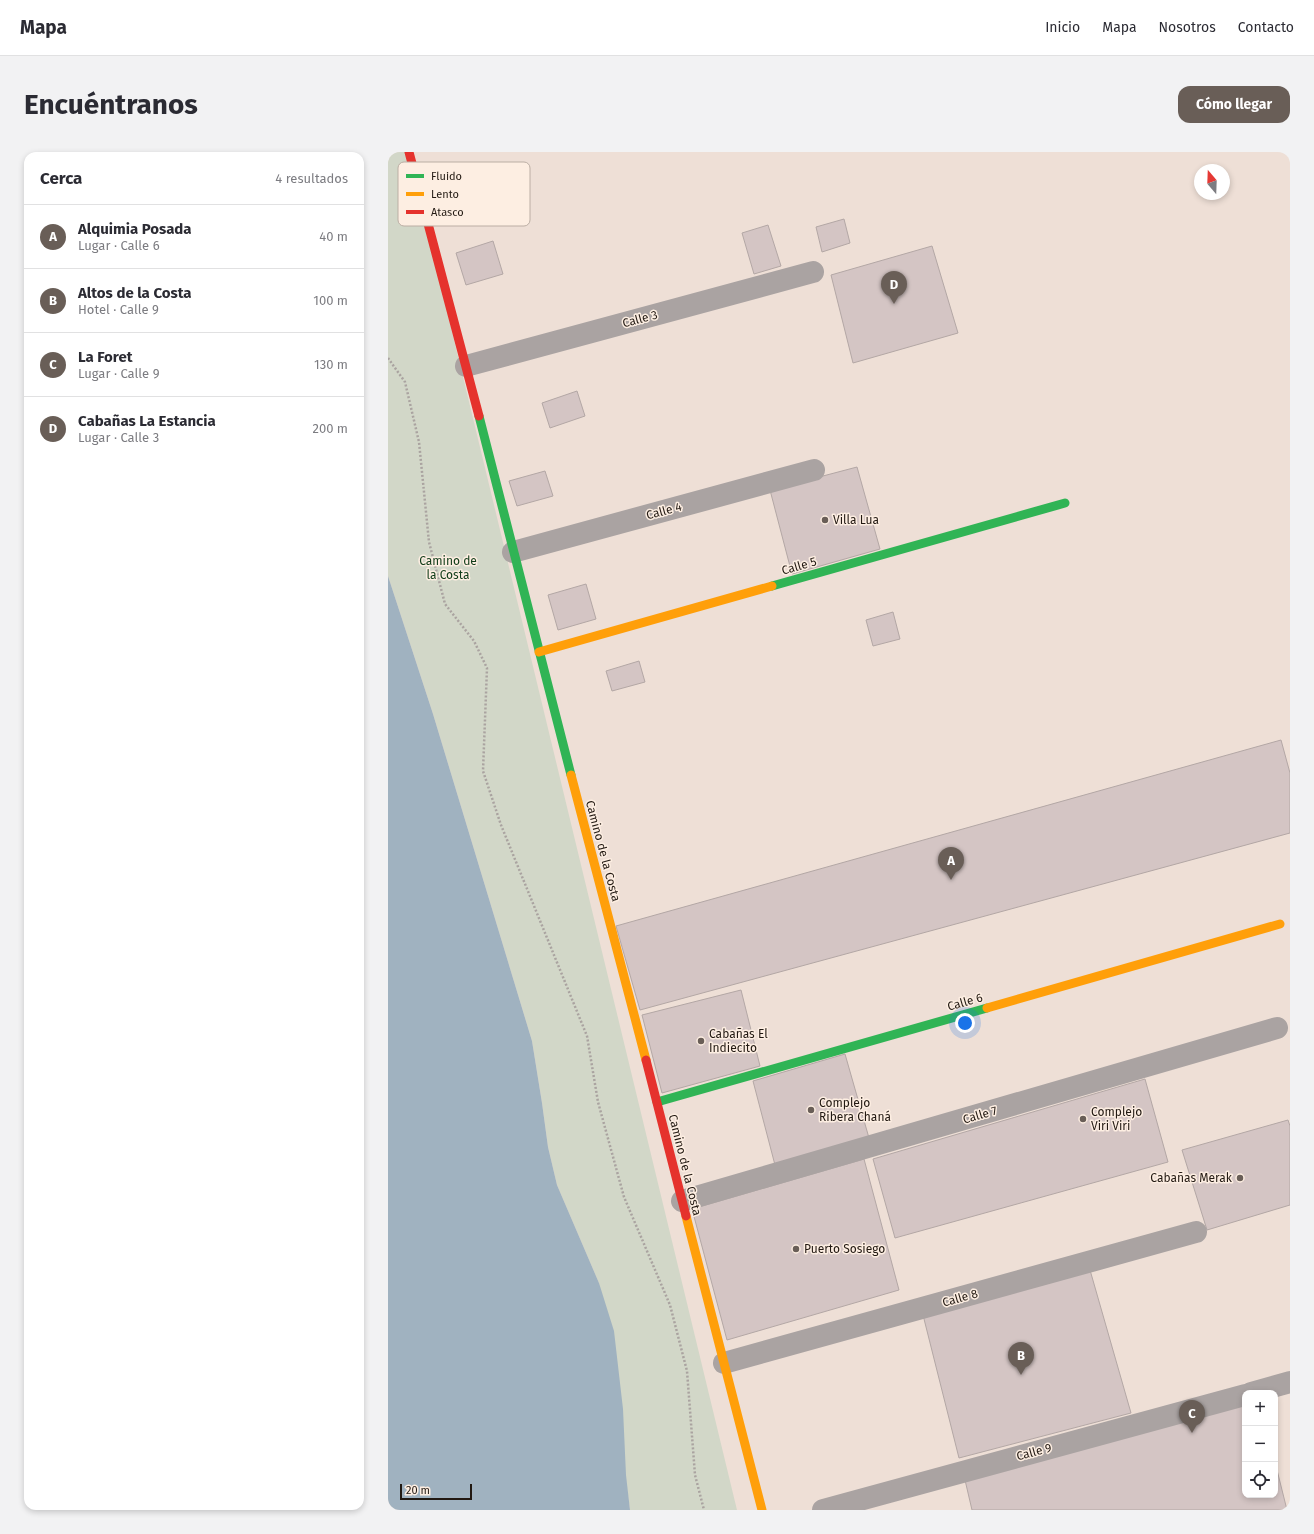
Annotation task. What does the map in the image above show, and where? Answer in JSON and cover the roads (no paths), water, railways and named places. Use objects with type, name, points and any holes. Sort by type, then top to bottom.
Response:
[{"type":"street","name":"Camino de la Costa","points":[[409,152],[412,162]]},
{"type":"street","name":"Camino de la Costa","points":[[429,226],[762,1510]]},
{"type":"street","name":"Calle 3","points":[[466,366],[813,272]]},
{"type":"street","name":"Calle 4","points":[[513,552],[814,470]]},
{"type":"street","name":"Calle 5","points":[[539,652],[1065,503]]},
{"type":"street","name":"Calle 6","points":[[657,1102],[1280,924]]},
{"type":"street","name":"Calle 7","points":[[682,1201],[1277,1028]]},
{"type":"street","name":"Calle 8","points":[[724,1363],[1196,1232]]},
{"type":"street","points":[[1262,1390],[1290,1382]]},
{"type":"street","name":"Calle 9","points":[[823,1510],[1242,1395]]},
{"type":"water","points":[[388,576],[433,714],[532,1041],[548,1147],[557,1185],[599,1283],[614,1331],[623,1409],[626,1475],[630,1510],[388,1510]]},
{"type":"place","name":"Cabañas La Estancia","points":[[894,304]]},
{"type":"place","name":"Villa Lua","points":[[825,520]]},
{"type":"place","name":"Alquimia Posada","points":[[951,880]]},
{"type":"place","name":"Cabañas El Indiecito","points":[[701,1041]]},
{"type":"place","name":"Complejo Ribera Chaná","points":[[811,1110]]},
{"type":"place","name":"Complejo Viri Viri","points":[[1083,1119]]},
{"type":"place","name":"Cabañas Merak","points":[[1240,1178]]},
{"type":"place","name":"Puerto Sosiego","points":[[796,1249]]},
{"type":"place","name":"Altos de la Costa","points":[[1021,1375]]},
{"type":"place","name":"La Foret","points":[[1192,1433]]}]
